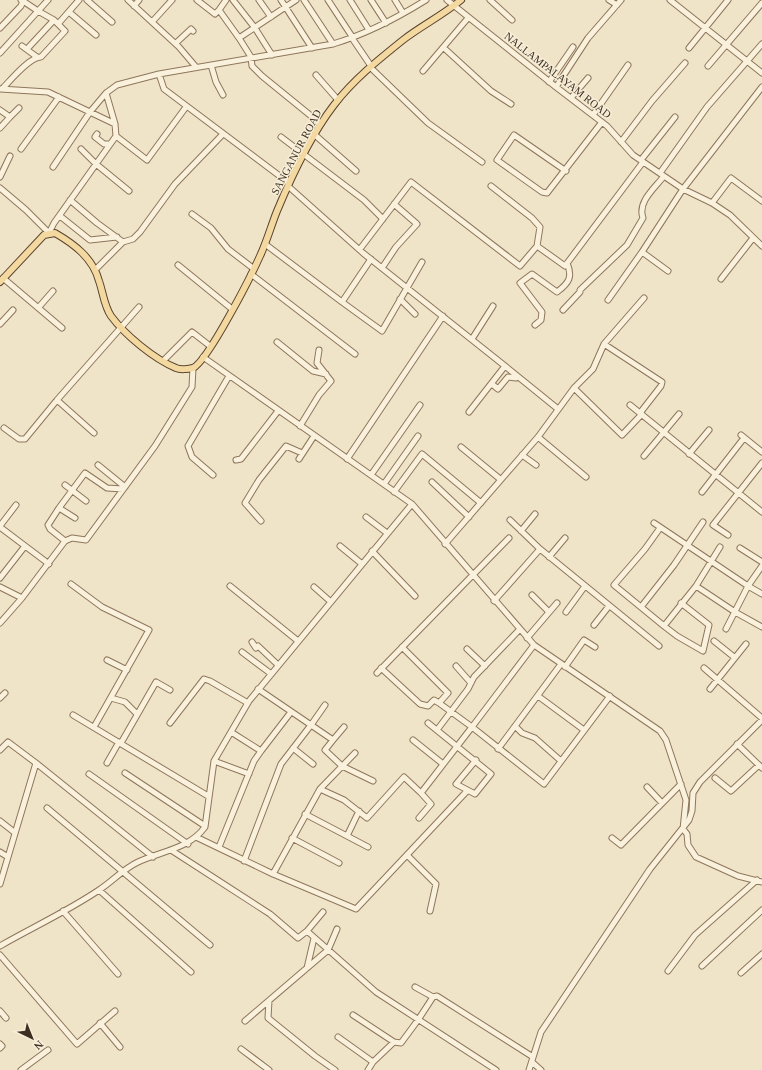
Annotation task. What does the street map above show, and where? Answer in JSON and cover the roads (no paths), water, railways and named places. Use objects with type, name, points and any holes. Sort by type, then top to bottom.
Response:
[{"type":"main road","name":"SANGANUR ROAD","points":[[193,368],[203,357],[232,310],[265,244],[288,184],[321,124],[338,100],[371,66],[405,39],[461,0]]},
{"type":"main road","points":[[2,280],[44,235],[55,233],[84,254],[95,270],[111,316],[121,327],[151,354],[163,361],[178,369],[193,368]]},
{"type":"street","points":[[0,28],[22,0],[56,22],[65,31],[40,57],[37,57],[27,64],[1,89]]},
{"type":"street","points":[[0,53],[48,0]]},
{"type":"street","points":[[37,57],[25,47],[69,12],[79,0]]},
{"type":"street","points":[[86,0],[112,22]]},
{"type":"street","points":[[128,0],[176,43],[196,67]]},
{"type":"street","points":[[134,6],[139,0]]},
{"type":"street","points":[[152,22],[172,0]]},
{"type":"street","points":[[197,0],[215,14],[226,0]]},
{"type":"street","points":[[234,0],[255,28],[272,55]]},
{"type":"street","points":[[259,0],[271,17]]},
{"type":"street","points":[[281,0],[312,48]]},
{"type":"street","points":[[239,38],[296,0]]},
{"type":"street","points":[[304,0],[334,44]]},
{"type":"street","points":[[328,0],[371,66],[428,123],[482,162]]},
{"type":"street","points":[[350,0],[369,30]]},
{"type":"street","points":[[371,0],[386,23]]},
{"type":"street","points":[[395,0],[404,13]]},
{"type":"street","points":[[53,167],[90,112],[106,93],[117,85],[159,74],[196,67],[334,44],[386,23],[404,13],[419,2],[426,0]]},
{"type":"street","name":"NALLAMPALAYAM ROAD","points":[[447,0],[549,82],[602,122],[642,161],[683,189],[712,203],[730,215],[762,246]]},
{"type":"street","points":[[490,0],[512,20]]},
{"type":"street","points":[[609,0],[617,6]]},
{"type":"street","points":[[556,87],[588,38],[617,6],[620,0]]},
{"type":"street","points":[[670,0],[762,74]]},
{"type":"street","points":[[689,48],[728,0]]},
{"type":"street","points":[[708,66],[762,3]]},
{"type":"street","points":[[219,10],[251,57],[252,66],[262,76],[321,124]]},
{"type":"street","points":[[69,12],[96,35]]},
{"type":"street","points":[[423,71],[468,18]]},
{"type":"street","points":[[176,43],[191,29],[193,30]]},
{"type":"street","points":[[563,310],[580,292],[580,290],[627,245],[643,218],[640,210],[642,204],[707,107],[762,44]]},
{"type":"street","points":[[549,82],[573,47]]},
{"type":"street","points":[[444,48],[491,91],[511,104]]},
{"type":"street","points":[[621,142],[652,101],[685,63]]},
{"type":"street","points":[[211,65],[216,82],[223,95]]},
{"type":"street","points":[[593,115],[628,65]]},
{"type":"street","points":[[159,74],[164,89],[288,184],[371,259],[558,409]]},
{"type":"street","points":[[316,75],[338,100]]},
{"type":"street","points":[[571,98],[588,78]]},
{"type":"street","points":[[608,300],[642,252],[683,189],[762,87]]},
{"type":"street","points":[[1,89],[36,90],[48,92],[115,124]]},
{"type":"street","points":[[0,188],[50,233],[70,200],[116,136],[115,124],[106,93]]},
{"type":"street","points":[[21,149],[59,97]]},
{"type":"street","points":[[116,136],[147,160],[186,107]]},
{"type":"street","points":[[0,128],[19,108]]},
{"type":"street","points":[[0,110],[10,117]]},
{"type":"street","points":[[537,246],[565,266],[675,117]]},
{"type":"street","points":[[566,171],[514,135],[497,160],[542,192],[547,193],[566,171],[602,122]]},
{"type":"street","points":[[97,134],[95,137],[104,144],[110,144]]},
{"type":"street","points":[[95,270],[124,242],[133,238],[140,232],[175,184],[223,134]]},
{"type":"street","points":[[315,135],[356,171]]},
{"type":"street","points":[[281,137],[364,200],[383,219]]},
{"type":"street","points":[[82,149],[96,164],[129,191]]},
{"type":"street","points":[[0,177],[10,156]]},
{"type":"street","points":[[712,203],[731,178],[762,201]]},
{"type":"street","points":[[360,249],[411,182],[520,266],[537,246],[540,227],[532,218],[491,186]]},
{"type":"street","points":[[70,200],[97,224],[124,242]]},
{"type":"street","points":[[382,268],[396,247],[417,224],[394,204]]},
{"type":"street","points":[[192,214],[211,228],[228,249],[252,272],[354,354]]},
{"type":"street","points":[[60,216],[90,240],[117,237]]},
{"type":"street","points":[[721,279],[753,238]]},
{"type":"street","points":[[265,244],[382,331],[406,287],[422,262]]},
{"type":"street","points":[[642,252],[668,271]]},
{"type":"street","points":[[342,302],[371,259]]},
{"type":"street","points":[[535,325],[541,320],[542,312],[520,283],[532,274],[557,292],[570,279],[571,273],[567,263]]},
{"type":"street","points":[[178,266],[232,310]]},
{"type":"street","points":[[2,280],[62,328]]},
{"type":"street","points":[[38,308],[54,291]]},
{"type":"street","points":[[445,544],[538,437],[574,388],[593,369],[604,344],[644,298]]},
{"type":"street","points":[[400,299],[415,314]]},
{"type":"street","points":[[472,339],[493,306]]},
{"type":"street","points":[[4,428],[19,439],[25,439],[57,400],[139,307]]},
{"type":"street","points":[[0,324],[13,310]]},
{"type":"street","points":[[347,459],[443,316]]},
{"type":"street","points":[[163,361],[192,332],[210,346]]},
{"type":"street","points":[[277,342],[313,371],[326,374]]},
{"type":"street","points":[[574,388],[622,435],[641,414],[661,386],[662,382],[604,344]]},
{"type":"street","points":[[300,426],[319,395],[331,381],[317,363],[319,350]]},
{"type":"street","points":[[203,357],[412,504],[494,601],[534,645],[660,731],[666,740],[686,800],[683,829],[687,834],[688,846],[696,857],[738,876],[759,881]]},
{"type":"street","points":[[469,412],[505,366]]},
{"type":"street","points":[[0,623],[49,564],[65,541],[72,538],[86,540],[155,446],[192,388],[193,368]]},
{"type":"street","points":[[213,475],[192,457],[188,446],[229,376]]},
{"type":"street","points":[[492,384],[498,389],[508,377],[516,378]]},
{"type":"street","points":[[57,400],[94,433]]},
{"type":"street","points":[[371,475],[420,405]]},
{"type":"street","points":[[630,405],[762,512]]},
{"type":"street","points":[[236,460],[241,459],[278,411]]},
{"type":"street","points":[[644,456],[679,414]]},
{"type":"street","points":[[690,454],[709,430]]},
{"type":"street","points":[[299,459],[314,436]]},
{"type":"street","points":[[384,484],[418,436]]},
{"type":"street","points":[[702,492],[742,436],[762,452]]},
{"type":"street","points":[[538,437],[586,477]]},
{"type":"street","points":[[261,521],[245,503],[248,497],[259,480],[286,446],[302,453]]},
{"type":"street","points":[[461,447],[500,479]]},
{"type":"street","points":[[394,492],[422,454],[481,503]]},
{"type":"street","points":[[522,455],[536,465]]},
{"type":"street","points":[[728,535],[713,525],[762,463]]},
{"type":"street","points":[[98,465],[124,488]]},
{"type":"street","points":[[65,541],[50,529],[48,525],[85,473],[107,488],[124,488]]},
{"type":"street","points":[[432,482],[469,517]]},
{"type":"street","points":[[65,485],[86,501]]},
{"type":"street","points":[[0,946],[100,890],[123,870],[139,862],[188,844],[196,837],[206,826],[208,796],[214,761],[248,703],[277,664],[331,602],[412,504]]},
{"type":"street","points":[[16,505],[0,526],[49,564]]},
{"type":"street","points":[[59,508],[75,518]]},
{"type":"street","points":[[521,531],[535,514]]},
{"type":"street","points":[[366,517],[387,533]]},
{"type":"street","points":[[510,520],[549,557],[659,646]]},
{"type":"street","points":[[641,607],[687,546],[703,522]]},
{"type":"street","points":[[654,523],[711,562],[762,594]]},
{"type":"street","points":[[660,528],[645,549],[614,585],[677,636],[703,651],[709,625],[682,603]]},
{"type":"street","points":[[376,673],[509,538]]},
{"type":"street","points":[[549,557],[565,538]]},
{"type":"street","points":[[0,578],[25,546]]},
{"type":"street","points":[[340,546],[362,564]]},
{"type":"street","points":[[664,626],[696,586],[720,547]]},
{"type":"street","points":[[740,548],[762,562]]},
{"type":"street","points":[[494,601],[540,549]]},
{"type":"street","points":[[372,551],[415,596]]},
{"type":"street","points":[[726,629],[748,586],[762,566]]},
{"type":"street","points":[[71,584],[102,607],[149,630],[94,727]]},
{"type":"street","points":[[230,586],[298,641]]},
{"type":"street","points":[[566,612],[585,586]]},
{"type":"street","points":[[696,586],[735,612],[762,627]]},
{"type":"street","points":[[0,587],[22,598]]},
{"type":"street","points":[[314,587],[331,602]]},
{"type":"street","points":[[532,595],[549,612]]},
{"type":"street","points":[[528,638],[557,603]]},
{"type":"street","points":[[594,625],[609,606]]},
{"type":"street","points":[[437,730],[485,666],[520,630]]},
{"type":"street","points":[[498,749],[538,696],[584,640],[595,647]]},
{"type":"street","points":[[714,641],[734,657]]},
{"type":"street","points":[[252,642],[256,648],[258,646],[277,664]]},
{"type":"street","points":[[710,689],[734,657],[746,644]]},
{"type":"street","points":[[420,793],[534,645]]},
{"type":"street","points":[[402,647],[448,693],[439,703]]},
{"type":"street","points":[[467,649],[485,666]]},
{"type":"street","points":[[242,652],[270,673]]},
{"type":"street","points":[[107,660],[127,670]]},
{"type":"street","points":[[456,666],[471,683]]},
{"type":"street","points":[[381,668],[420,704],[428,706],[434,700],[439,703],[544,784],[610,696]]},
{"type":"street","points":[[529,1070],[541,1032],[650,868],[689,820],[692,811],[693,793],[700,782],[762,718],[704,668]]},
{"type":"street","points":[[170,723],[204,679],[248,703]]},
{"type":"street","points":[[107,763],[156,682],[170,690]]},
{"type":"street","points":[[258,689],[333,740]]},
{"type":"street","points":[[0,698],[5,693]]},
{"type":"street","points":[[538,696],[584,730]]},
{"type":"street","points":[[111,698],[125,702],[137,714]]},
{"type":"street","points":[[244,860],[281,764],[311,725],[324,705]]},
{"type":"street","points":[[218,847],[254,761],[291,712]]},
{"type":"street","points":[[73,715],[208,796]]},
{"type":"street","points":[[428,723],[476,760],[492,774],[475,794],[456,784],[476,760]]},
{"type":"street","points":[[515,726],[522,733],[535,738],[561,761]]},
{"type":"street","points":[[344,727],[325,750],[342,766],[373,781]]},
{"type":"street","points":[[231,732],[261,751]]},
{"type":"street","points":[[413,740],[443,764]]},
{"type":"street","points":[[0,750],[8,742],[153,857]]},
{"type":"street","points":[[715,778],[731,791],[760,767],[737,744]]},
{"type":"street","points":[[293,748],[313,764]]},
{"type":"street","points":[[273,874],[320,789],[355,753]]},
{"type":"street","points":[[214,761],[249,774]]},
{"type":"street","points":[[0,884],[14,832],[36,763]]},
{"type":"street","points":[[125,773],[206,826]]},
{"type":"street","points":[[89,774],[188,844]]},
{"type":"street","points":[[320,789],[344,800],[367,818],[404,777],[431,804],[419,818]]},
{"type":"street","points":[[612,838],[621,845],[681,784]]},
{"type":"street","points":[[647,787],[662,803]]},
{"type":"street","points":[[196,837],[273,874],[356,909],[467,791]]},
{"type":"street","points":[[47,808],[123,870],[163,907],[210,945]]},
{"type":"street","points":[[347,836],[359,811]]},
{"type":"street","points":[[305,814],[368,847]]},
{"type":"street","points":[[0,821],[14,832]]},
{"type":"street","points":[[292,838],[339,863]]},
{"type":"street","points":[[170,850],[270,914],[298,938],[307,931],[324,912]]},
{"type":"street","points":[[0,852],[8,857]]},
{"type":"street","points":[[408,855],[436,884],[430,911]]},
{"type":"street","points":[[668,971],[695,935],[759,881]]},
{"type":"street","points":[[100,890],[191,972]]},
{"type":"street","points":[[702,966],[762,910]]},
{"type":"street","points":[[63,911],[118,974]]},
{"type":"street","points":[[245,1021],[328,950],[337,929]]},
{"type":"street","points":[[307,931],[376,992],[496,1070]]},
{"type":"street","points":[[306,968],[314,938]]},
{"type":"street","points":[[741,973],[762,954]]},
{"type":"street","points":[[0,955],[77,1044],[114,1011]]},
{"type":"street","points":[[416,986],[433,997],[436,996],[454,1006],[532,1060],[541,1070]]},
{"type":"street","points":[[368,1070],[373,1062],[394,1042],[403,1041],[433,997]]},
{"type":"street","points":[[269,1001],[268,1018],[314,1056],[335,1070]]},
{"type":"street","points":[[0,1011],[6,1018]]},
{"type":"street","points":[[353,1015],[394,1042]]},
{"type":"street","points":[[100,1023],[120,1047]]},
{"type":"street","points":[[338,1036],[373,1062]]},
{"type":"street","points":[[0,1044],[2,1046],[0,1048]]},
{"type":"street","points":[[241,1049],[269,1070]]},
{"type":"street","points":[[21,1070],[48,1050]]}]
